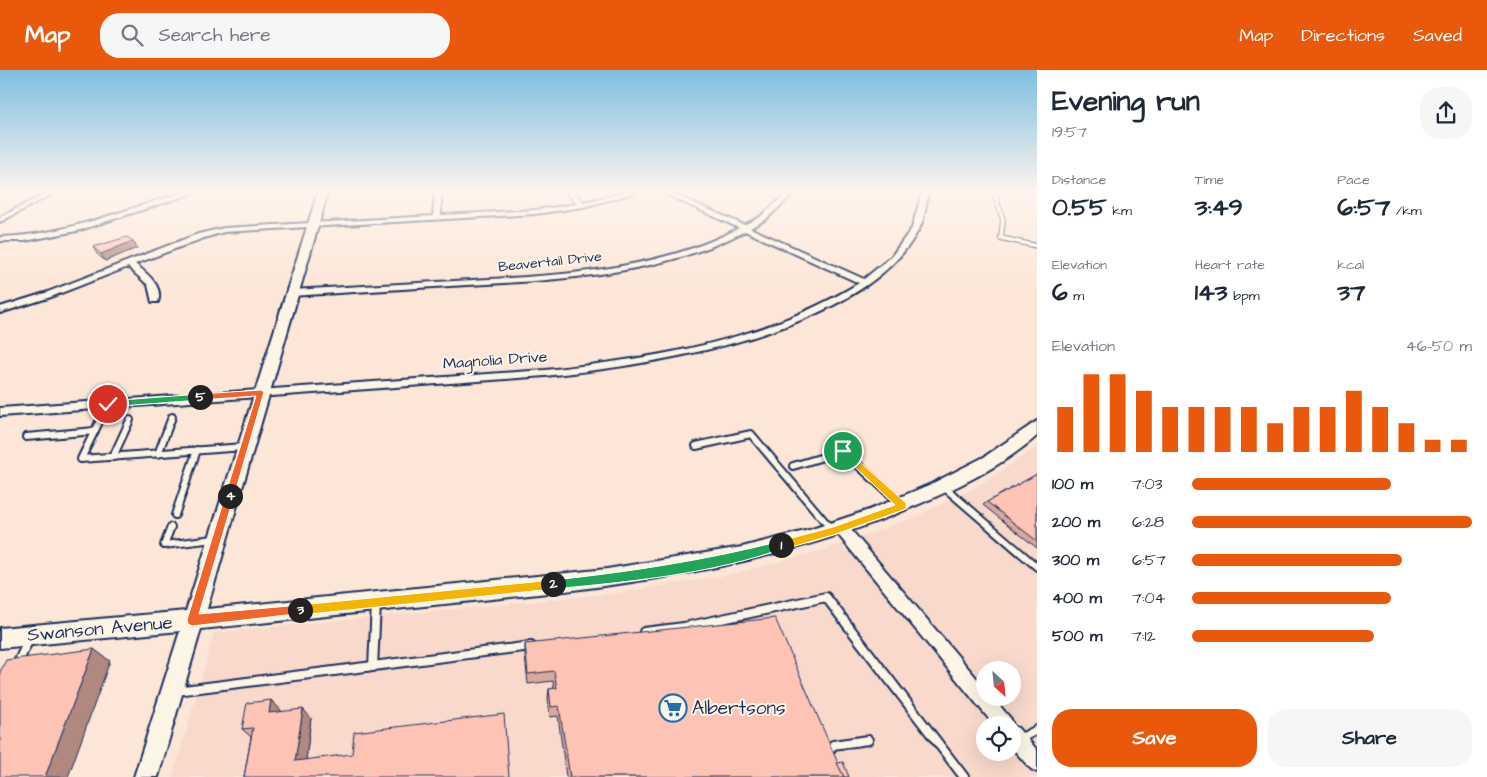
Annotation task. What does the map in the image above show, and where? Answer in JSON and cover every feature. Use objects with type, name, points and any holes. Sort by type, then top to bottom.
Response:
[{"type":"street","points":[[0,239],[27,238],[62,232],[85,225]]},
{"type":"street","points":[[0,310],[48,295],[224,230],[287,225]]},
{"type":"street","points":[[146,777],[311,225]]},
{"type":"street","points":[[738,225],[864,282]]},
{"type":"street","name":"Beavertail Drive","points":[[291,293],[529,280],[601,271],[685,252],[750,225]]},
{"type":"street","name":"Magnolia Drive","points":[[0,412],[545,373],[656,359],[707,348],[770,329],[829,304],[864,282],[900,252],[917,225]]},
{"type":"street","points":[[130,264],[154,287],[156,293],[154,300]]},
{"type":"street","name":"Swanson Avenue","points":[[0,638],[625,576],[722,561],[837,530],[902,506],[972,472],[1037,427]]},
{"type":"street","points":[[837,530],[997,716]]},
{"type":"street","points":[[1021,744],[1037,763]]},
{"type":"lane","points":[[1004,225],[1001,238],[1037,246]]},
{"type":"lane","points":[[108,404],[81,459],[244,447]]},
{"type":"lane","points":[[158,454],[172,417]]},
{"type":"lane","points":[[113,457],[130,420]]},
{"type":"lane","points":[[26,437],[95,431]]},
{"type":"lane","points":[[696,446],[751,434],[837,530]]},
{"type":"lane","points":[[175,515],[197,450]]},
{"type":"lane","points":[[793,466],[843,451],[902,506]]},
{"type":"lane","points":[[944,486],[1037,567]]},
{"type":"lane","points":[[171,527],[164,545],[217,539]]},
{"type":"lane","points":[[635,633],[684,627],[826,597],[964,777]]},
{"type":"lane","points":[[373,667],[376,602]]},
{"type":"lane","points":[[12,678],[31,636]]},
{"type":"lane","points":[[171,692],[538,646]]},
{"type":"lane","points":[[1021,735],[1037,730]]},
{"type":"lane","points":[[830,762],[828,754],[833,746],[868,740]]},
{"type":"shaded area","points":[[1037,447],[1037,777],[173,777],[214,633],[619,593],[729,575],[828,549],[914,518],[985,482]]},
{"type":"building","points":[[127,237],[133,241],[101,254],[93,247]]},
{"type":"building","points":[[1037,474],[1037,541],[987,502]]},
{"type":"building","name":"Albertsons","points":[[775,618],[844,777],[570,777],[559,706],[551,707],[549,689],[557,688],[554,671],[528,674],[525,644]]},
{"type":"building","points":[[94,649],[45,777],[0,777],[0,672],[6,660]]},
{"type":"building","points":[[271,700],[269,713],[303,709],[295,761],[352,754],[354,732],[504,714],[509,777],[244,777],[253,728],[242,729],[247,703]]},
{"type":"building","points":[[843,762],[849,777],[844,777],[837,763]]},
{"type":"place","name":"Albertsons","points":[[673,708]]},
{"type":"route","points":[[108,404],[261,392],[192,620],[615,578],[722,561],[818,536],[902,506],[843,451]]}]
